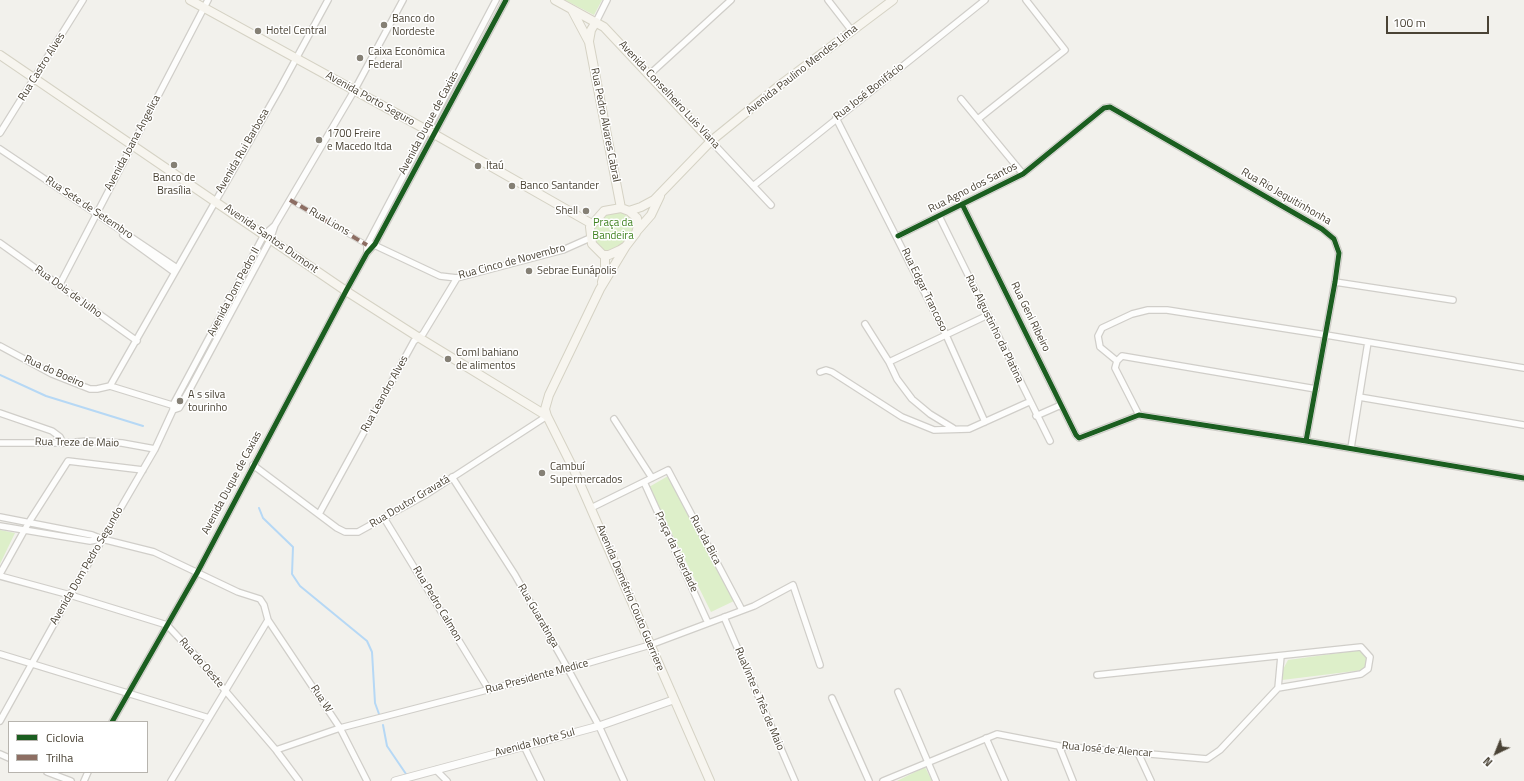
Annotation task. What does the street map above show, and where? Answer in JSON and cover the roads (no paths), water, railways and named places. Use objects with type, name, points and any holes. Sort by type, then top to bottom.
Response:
[{"type":"main road","name":"Avenida Porto Seguro","points":[[190,0],[434,134],[592,224]]},
{"type":"main road","name":"Avenida Conselheiro Luis Viana","points":[[555,0],[596,22],[650,74],[711,140]]},
{"type":"main road","name":"Avenida Paulino Mendes Lima","points":[[661,193],[711,140],[780,85],[893,0]]},
{"type":"main road","name":"Rua Pedro Alvares Cabral","points":[[572,9],[589,42],[625,209]]},
{"type":"main road","name":"Rua Pedro Alvares Cabral","points":[[589,42],[591,30],[596,22]]},
{"type":"main road","name":"Avenida Santos Dumont","points":[[0,55],[346,291],[547,416]]},
{"type":"main road","points":[[605,256],[594,248],[590,238],[590,227],[592,224],[604,211],[625,209],[647,204],[661,193]]},
{"type":"main road","points":[[547,416],[546,409],[549,395],[600,289],[626,246],[651,215],[661,193]]},
{"type":"main road","points":[[625,209],[638,221],[636,233]]},
{"type":"main road","points":[[605,256],[613,254],[626,246]]},
{"type":"main road","points":[[600,289],[605,270],[605,256]]},
{"type":"main road","name":"Avenida Demétrio Couto Guerriere","points":[[547,416],[559,436],[710,781]]},
{"type":"street","name":"Rua Castro Alves","points":[[0,133],[83,0]]},
{"type":"street","name":"Avenida Joana Angelica","points":[[60,286],[95,214],[208,0]]},
{"type":"street","name":"Avenida Rui Barbosa","points":[[110,386],[137,341],[328,0]]},
{"type":"street","points":[[290,200],[354,91],[403,0]]},
{"type":"street","name":"Avenida Duque de Caxias","points":[[367,244],[496,0]]},
{"type":"street","name":"Avenida Duque de Caxias","points":[[113,721],[197,573],[346,291],[368,253],[375,244],[506,0]]},
{"type":"street","points":[[596,22],[607,0]]},
{"type":"street","points":[[650,74],[730,0]]},
{"type":"street","points":[[828,0],[852,31]]},
{"type":"street","name":"Rua José Bonifácio","points":[[753,186],[985,0]]},
{"type":"street","points":[[978,119],[1065,50],[1026,0]]},
{"type":"street","points":[[961,99],[1023,174]]},
{"type":"street","name":"Rua Agno dos Santos","points":[[898,236],[1023,174],[1104,108],[1110,107]]},
{"type":"street","name":"Rua Rio Jequitinhonha","points":[[1110,107],[1329,233],[1338,246],[1339,253],[1335,282],[1306,441]]},
{"type":"street","name":"Rua Edgar Trancoso","points":[[836,118],[898,236],[946,335],[985,422]]},
{"type":"street","name":"Avenida Conselheiro Luis Viana","points":[[711,140],[771,205]]},
{"type":"street","name":"Rua Sete de Setembro","points":[[0,149],[176,270]]},
{"type":"street","name":"Rua Sete de Setembro","points":[[0,152],[95,214]]},
{"type":"street","name":"Avenida Dom Pedro II","points":[[175,408],[210,335],[239,282],[290,200]]},
{"type":"street","name":"Rua Lions","points":[[290,200],[367,244]]},
{"type":"street","name":"Rua Geni Ribeiro","points":[[962,204],[1076,435],[1079,438],[1139,415]]},
{"type":"street","name":"Rua Algustinho da Platina","points":[[939,216],[1029,402],[1050,441]]},
{"type":"street","name":"Avenida Dom Pedro II","points":[[175,408],[217,339],[245,286],[267,237]]},
{"type":"street","name":"Rua Cinco de Novembro","points":[[367,244],[375,244],[440,276],[457,278],[563,250],[590,238]]},
{"type":"street","name":"Rua Dois de Julho","points":[[0,243],[137,341]]},
{"type":"street","points":[[367,244],[368,253]]},
{"type":"street","name":"Rua Leandro Alves","points":[[319,514],[414,341],[423,334],[457,278]]},
{"type":"street","points":[[239,282],[245,286]]},
{"type":"street","points":[[1335,282],[1453,300]]},
{"type":"street","points":[[1117,361],[1100,347],[1098,336],[1102,328],[1132,314],[1148,310],[1167,310],[1524,368]]},
{"type":"street","points":[[889,362],[988,315]]},
{"type":"street","points":[[865,324],[889,362],[897,379],[912,399],[930,414],[954,429]]},
{"type":"street","points":[[210,335],[217,339]]},
{"type":"street","points":[[1351,448],[1368,342]]},
{"type":"street","name":"Rua do Boeiro","points":[[0,346],[52,374],[90,388],[97,390],[110,386],[175,408]]},
{"type":"street","points":[[1316,389],[1122,356],[1117,361],[1115,368],[1139,415],[1351,448],[1524,478]]},
{"type":"street","points":[[820,372],[826,370],[832,372],[914,424],[934,430],[969,429],[1029,402]]},
{"type":"street","points":[[1359,397],[1524,425]]},
{"type":"street","points":[[1036,416],[1061,405]]},
{"type":"street","name":"Avenida Dom Pedro Segundo","points":[[0,721],[70,595],[143,470],[175,408]]},
{"type":"street","points":[[0,413],[52,431],[60,437],[63,443]]},
{"type":"street","name":"Rua Doutor Gravatá","points":[[253,465],[337,528],[351,532],[366,528],[384,518],[452,477],[547,416]]},
{"type":"street","points":[[591,508],[652,478],[614,419]]},
{"type":"street","name":"Rua Treze de Maio","points":[[0,443],[102,442],[122,443],[154,449]]},
{"type":"street","points":[[143,470],[68,462],[29,522],[0,575],[167,625]]},
{"type":"street","name":"Rua da Bica","points":[[652,478],[668,470],[742,610]]},
{"type":"street","name":"Rua Guaratinga","points":[[452,477],[515,575],[599,726],[624,781]]},
{"type":"street","name":"Praça da Liberdade","points":[[644,482],[708,623]]},
{"type":"street","name":"Rua W","points":[[0,517],[92,535],[166,556],[197,573],[238,592],[260,599],[264,605],[268,620],[340,728],[367,781]]},
{"type":"street","name":"Rua Pedro Calmon","points":[[384,518],[489,690]]},
{"type":"street","points":[[0,526],[24,532],[90,541],[102,539]]},
{"type":"street","name":"Rua Presidente Medice","points":[[276,750],[340,728],[568,669],[650,645],[754,606],[793,585],[820,665]]},
{"type":"street","name":"RuaVinte e Três de Maio","points":[[724,617],[795,781]]},
{"type":"street","points":[[171,781],[268,620]]},
{"type":"street","name":"Rua do Oeste","points":[[167,625],[276,750],[299,781]]},
{"type":"street","points":[[1097,675],[1281,656],[1361,648],[1368,653],[1370,661],[1368,669],[1361,674],[1278,688],[1281,656]]},
{"type":"street","points":[[0,654],[209,718]]},
{"type":"street","name":"Rua José de Alencar","points":[[883,781],[997,734],[1059,746],[1207,759],[1220,750],[1278,688]]},
{"type":"street","points":[[898,692],[936,781]]},
{"type":"street","points":[[832,698],[868,781]]},
{"type":"street","name":"Avenida Norte Sul","points":[[396,781],[599,726],[674,700]]},
{"type":"street","points":[[986,738],[1005,781]]},
{"type":"street","points":[[524,746],[540,781]]},
{"type":"street","points":[[1059,746],[1073,781]]},
{"type":"street","points":[[1138,753],[1151,781]]},
{"type":"street","points":[[436,770],[448,781]]},
{"type":"street","points":[[50,773],[71,781]]},
{"type":"waterway","points":[[0,375],[46,396],[143,426]]},
{"type":"waterway","points":[[259,508],[263,518],[293,547],[292,574],[300,586],[367,641],[372,652],[375,703],[379,714]]},
{"type":"waterway","points":[[383,725],[387,746],[406,774]]},
{"type":"place","name":"Banco do Nordeste","points":[[384,25]]},
{"type":"place","name":"Hotel Central","points":[[258,31]]},
{"type":"place","name":"Caixa Econômica Federal","points":[[360,58]]},
{"type":"place","name":"1700 Freire e Macedo ltda","points":[[319,140]]},
{"type":"place","name":"Banco de Brasília","points":[[174,165]]},
{"type":"place","name":"Itaú","points":[[478,166]]},
{"type":"place","name":"Banco Santander","points":[[512,186]]},
{"type":"place","name":"Shell","points":[[586,211]]},
{"type":"place","name":"Sebrae Eunápolis","points":[[529,271]]},
{"type":"place","name":"Coml bahiano de alimentos","points":[[448,359]]},
{"type":"place","name":"A s silva tourinho","points":[[180,401]]},
{"type":"place","name":"Cambuí Supermercados","points":[[542,473]]},
{"type":"park label","name":"Praça da Bandeira","points":[[613,229]]}]
